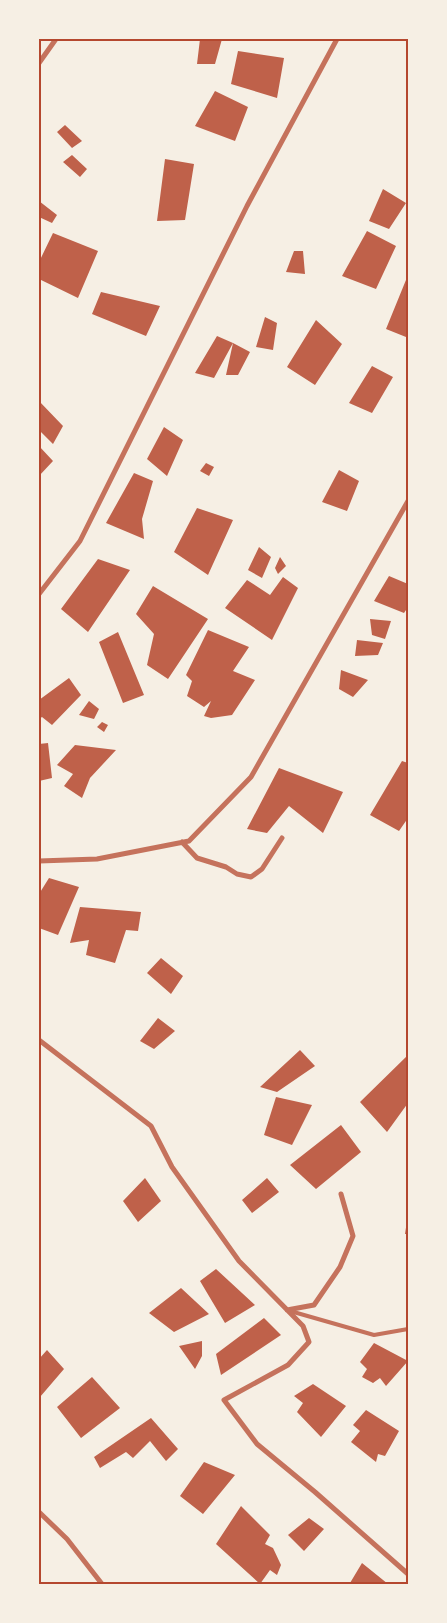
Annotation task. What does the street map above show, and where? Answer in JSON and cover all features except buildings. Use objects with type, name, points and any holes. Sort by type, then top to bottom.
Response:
[{"type":"street","points":[[39,63],[56,39]]},
{"type":"street","points":[[39,594],[80,541],[247,206],[337,39]]},
{"type":"street","points":[[39,861],[97,859],[189,841],[251,777],[408,500]]},
{"type":"street","points":[[182,842],[197,858],[226,867],[236,874],[251,877],[262,869],[282,838]]},
{"type":"street","points":[[39,1040],[150,1126],[172,1167],[239,1261],[303,1326],[309,1342],[288,1365],[224,1400],[257,1444],[408,1574]]},
{"type":"street","points":[[288,1310],[314,1305],[340,1267],[354,1236],[341,1194]]},
{"type":"street","points":[[39,1512],[67,1539],[102,1584]]},
{"type":"lane","points":[[288,1310],[374,1335],[408,1329]]}]
